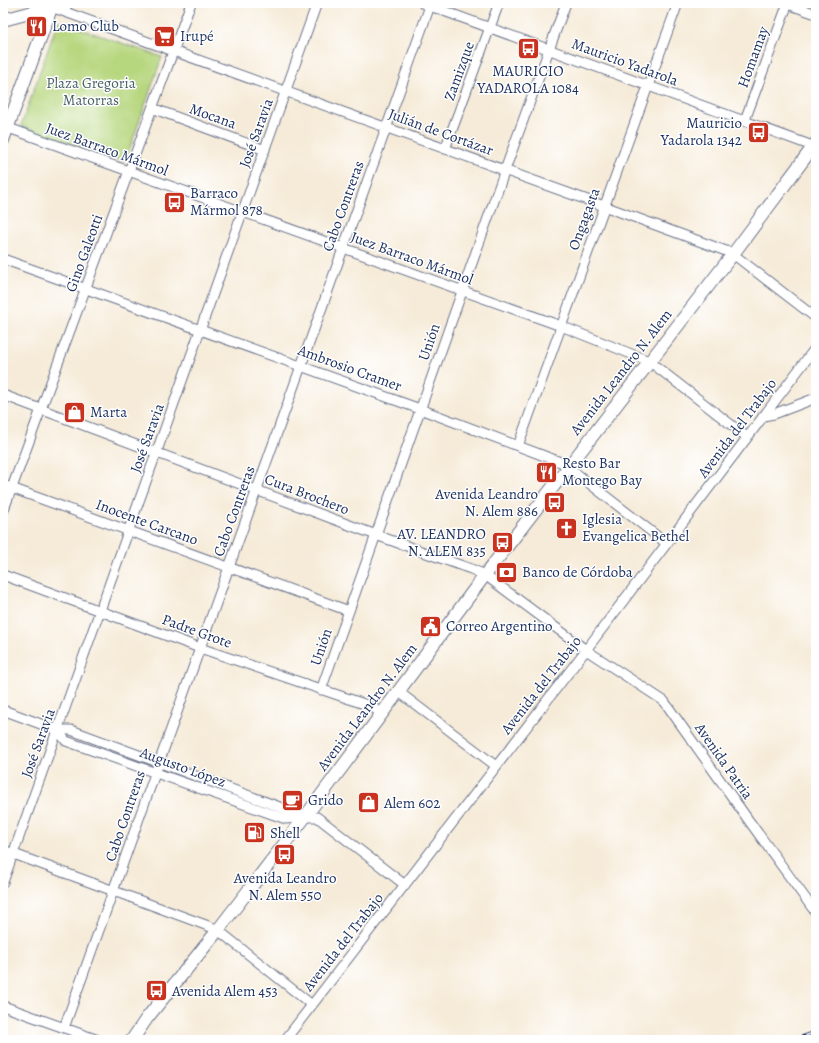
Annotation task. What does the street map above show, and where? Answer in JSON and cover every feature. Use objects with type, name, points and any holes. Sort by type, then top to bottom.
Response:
[{"type":"main road","points":[[3,20],[48,4],[68,3]]},
{"type":"main road","points":[[4,131],[48,4]]},
{"type":"main road","name":"Avenida Leandro N. Alem","points":[[132,1040],[147,1018],[218,930],[305,816],[568,466],[815,146]]},
{"type":"street","name":"Gino Galeotti","points":[[3,512],[7,486],[41,409],[190,3]]},
{"type":"street","name":"José Saravia","points":[[3,882],[318,3]]},
{"type":"street","name":"Zamizque","points":[[445,149],[499,3]]},
{"type":"street","name":"Unión","points":[[321,690],[505,170],[566,3]]},
{"type":"street","name":"Ongagasta","points":[[518,446],[678,3]]},
{"type":"street","points":[[787,3],[816,14]]},
{"type":"street","name":"Homamay","points":[[745,120],[787,3]]},
{"type":"street","name":"Julián de Cortázar","points":[[48,4],[173,51],[505,170],[733,254],[816,318]]},
{"type":"street","name":"Mauricio Yadarola","points":[[428,4],[815,146]]},
{"type":"street","name":"Cabo Contreras","points":[[64,1028],[156,767],[386,128],[428,4]]},
{"type":"street","name":"Mocana","points":[[152,108],[265,150]]},
{"type":"street","name":"Juez Barraco Mármol","points":[[4,131],[128,171],[243,212],[561,326],[649,361],[748,437]]},
{"type":"street","name":"Ambrosio Cramer","points":[[3,259],[420,409],[563,463],[666,543]]},
{"type":"street","name":"Avenida del Trabajo","points":[[286,1040],[586,650],[816,346]]},
{"type":"street","name":"Cura Brochero","points":[[3,395],[485,575],[586,650]]},
{"type":"street","points":[[763,416],[774,414],[816,398]]},
{"type":"street","name":"Inocente Carcano","points":[[7,486],[349,611]]},
{"type":"street","name":"Padre Grote","points":[[3,575],[200,648],[372,707],[382,714]]},
{"type":"street","name":"Avenida Patria","points":[[586,650],[664,701],[816,913]]},
{"type":"street","points":[[399,692],[496,766]]},
{"type":"street","name":"Augusto López","points":[[3,710],[57,730],[66,741],[156,767],[286,819],[305,816],[317,817],[405,885]]},
{"type":"street","points":[[3,850],[218,930],[312,1005]]},
{"type":"street","points":[[3,1006],[98,1040]]},
{"type":"green space","name":"Plaza Gregoria Matorras","points":[[58,21],[162,57],[125,162],[21,126]]},
{"type":"railway","points":[[794,1040],[816,1032]]},
{"type":"place","name":"Lomo Club","points":[[37,26]]},
{"type":"place","name":"Irupé","points":[[165,36]]},
{"type":"place","name":"MAURICIO YADAROLA 1084","points":[[528,48]]},
{"type":"place","name":"Mauricio Yadarola 1342","points":[[758,132]]},
{"type":"place","name":"Barraco Mármol 878","points":[[174,202]]},
{"type":"place","name":"Marta","points":[[74,412]]},
{"type":"place","name":"Resto Bar Montego Bay","points":[[546,472]]},
{"type":"place","name":"Avenida Leandro N. Alem 886","points":[[554,503]]},
{"type":"place","name":"Iglesia Evangelica Bethel","points":[[567,528]]},
{"type":"place","name":"AV. LEANDRO N. ALEM 835","points":[[502,543]]},
{"type":"place","name":"Banco de Córdoba","points":[[506,572]]},
{"type":"place","name":"Correo Argentino","points":[[431,626]]},
{"type":"place","name":"Grido","points":[[293,800]]},
{"type":"place","name":"Alem 602","points":[[369,803]]},
{"type":"place","name":"Shell","points":[[254,833]]},
{"type":"place","name":"Avenida Leandro N. Alem 550","points":[[285,855]]},
{"type":"place","name":"Avenida Alem 453","points":[[156,991]]}]
